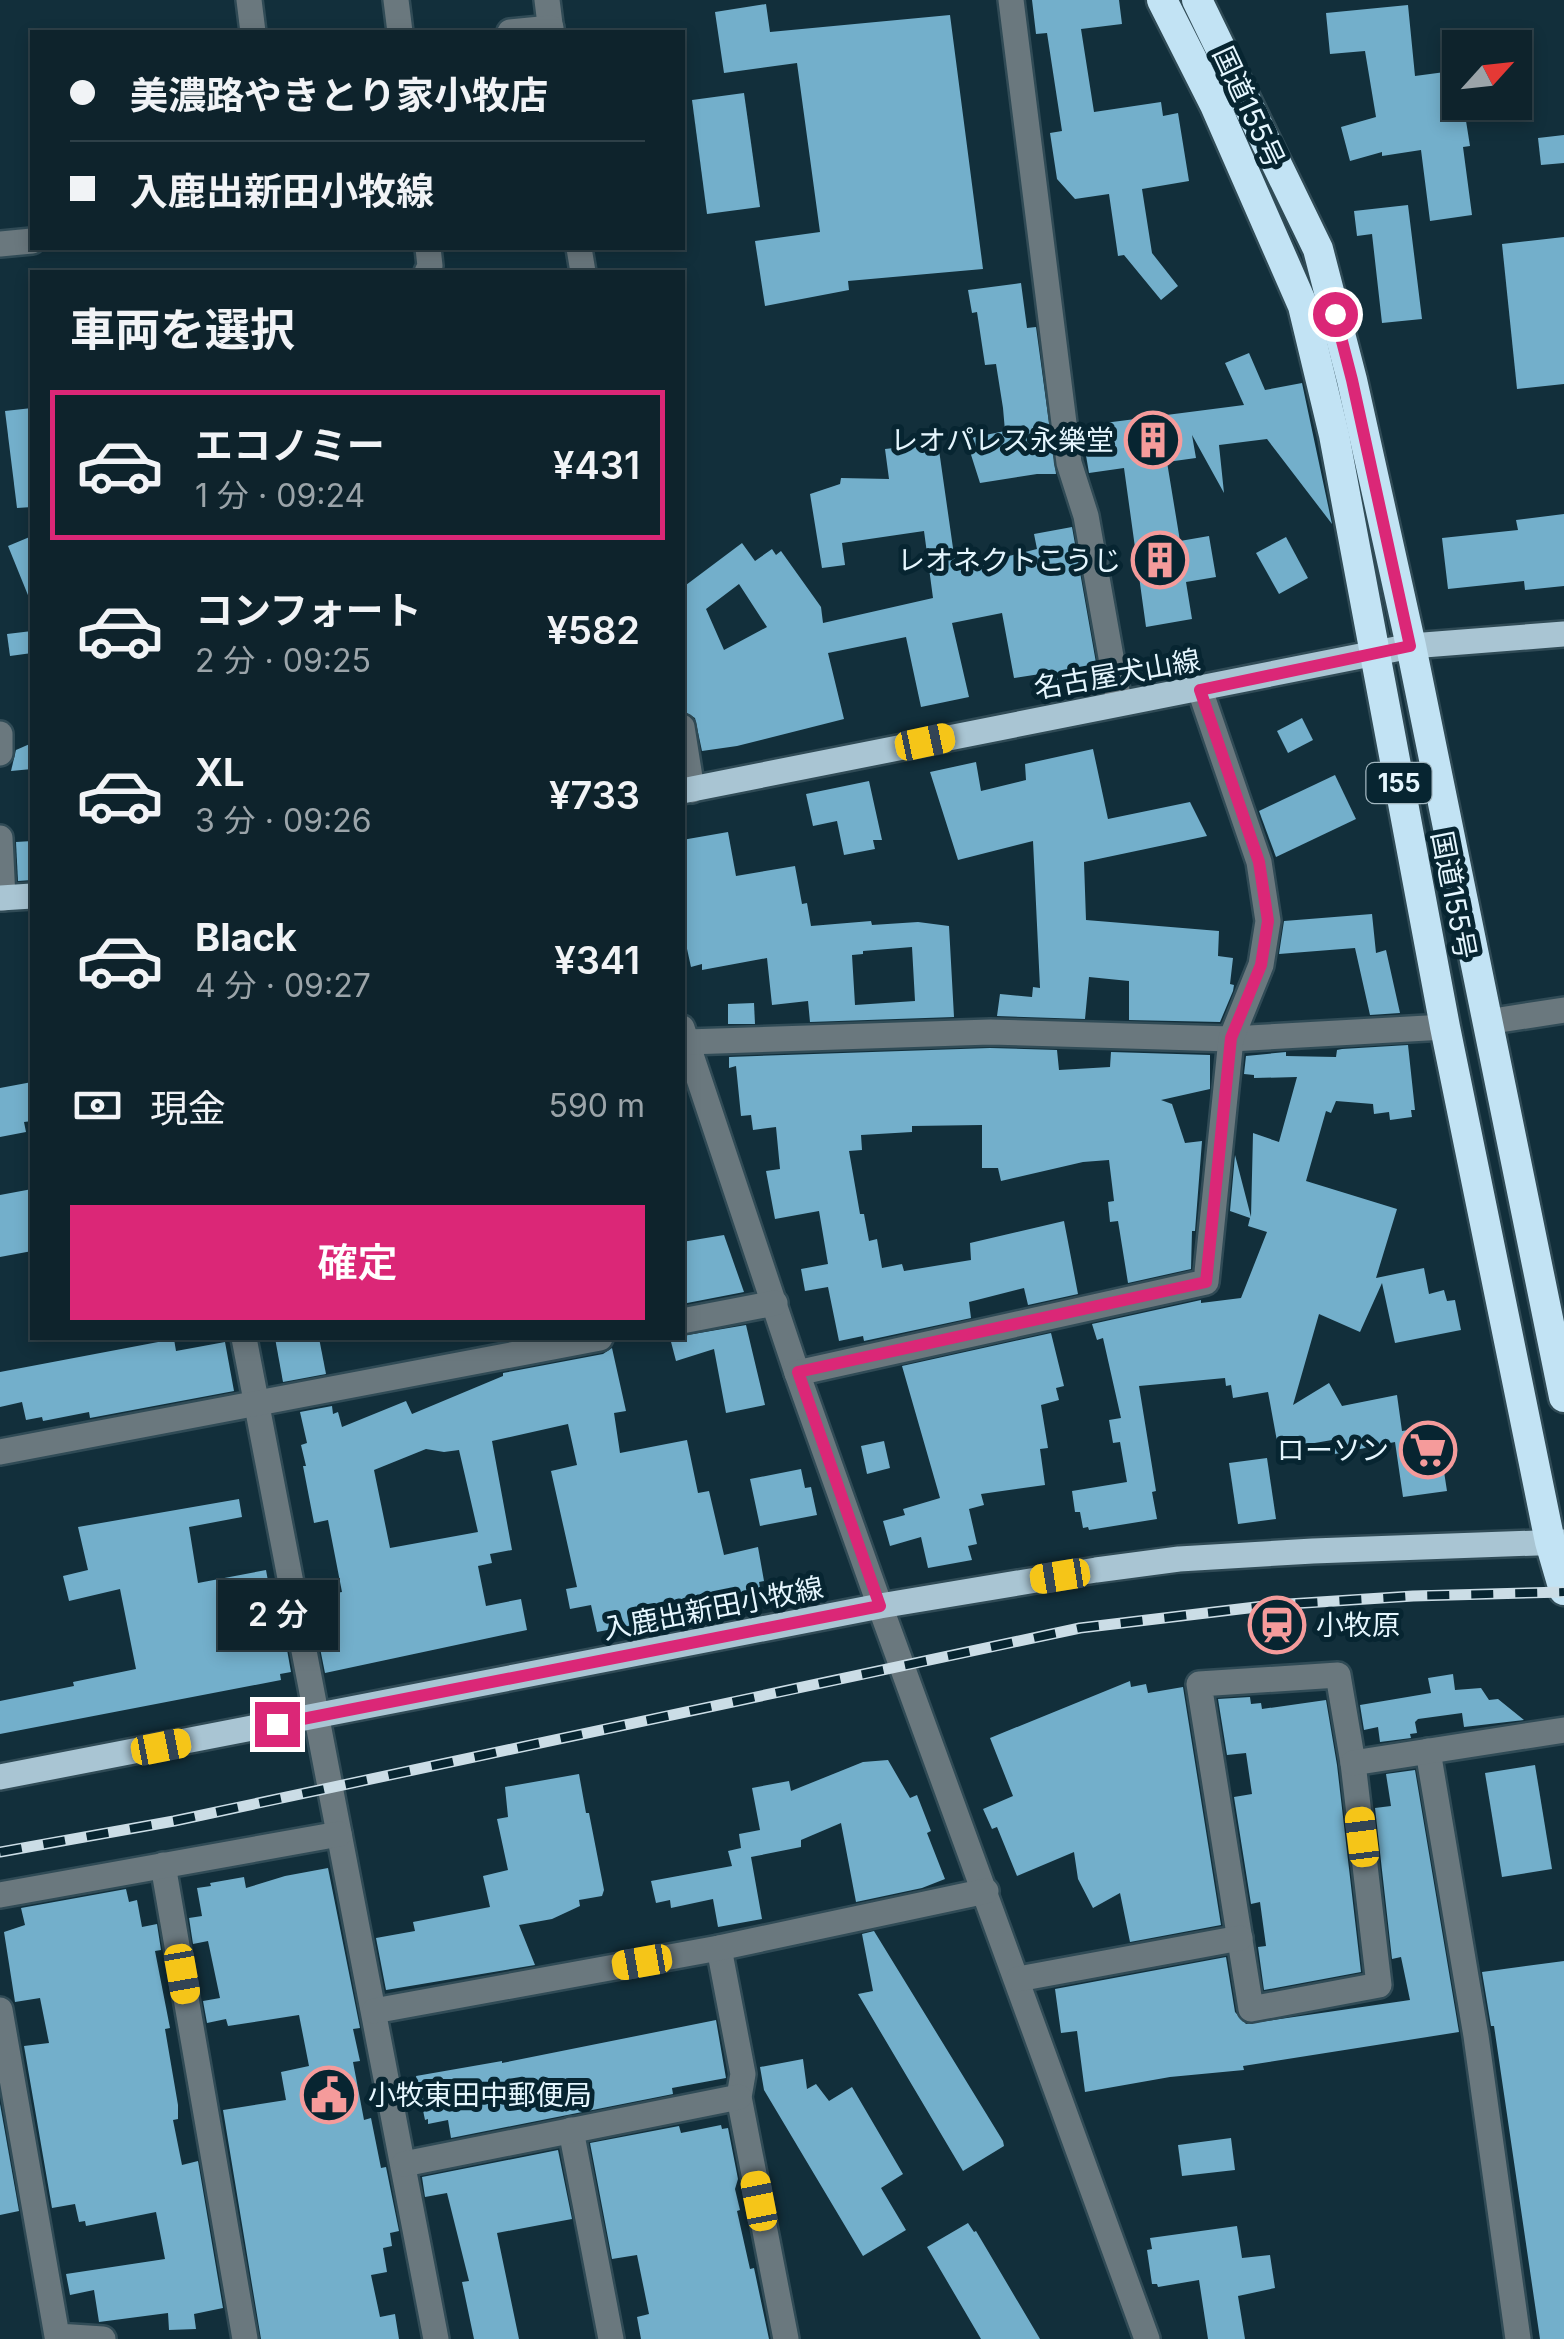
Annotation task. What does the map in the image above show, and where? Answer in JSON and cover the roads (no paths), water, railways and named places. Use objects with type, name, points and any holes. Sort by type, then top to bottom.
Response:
[{"type":"highway","name":"国道155号","points":[[1162,0],[1215,106],[1303,306],[1334,435],[1446,1027],[1564,1590]]},
{"type":"highway","name":"国道155号","points":[[1197,0],[1318,249],[1352,380],[1410,646],[1564,1398]]},
{"type":"main road","name":"名古屋犬山線","points":[[687,791],[1410,646],[1564,634]]},
{"type":"main road","points":[[1,898],[30,896]]},
{"type":"main road","name":"入鹿出新田小牧線","points":[[0,1777],[880,1606],[1178,1559],[1557,1542]]},
{"type":"street","points":[[248,0],[253,30]]},
{"type":"street","points":[[396,0],[400,30]]},
{"type":"street","points":[[547,0],[551,30]]},
{"type":"street","points":[[1011,0],[1070,462],[1086,516],[1119,702]]},
{"type":"street","points":[[0,244],[30,241]]},
{"type":"street","points":[[798,1372],[1206,1282],[1231,1038],[1261,965],[1268,921],[1259,862],[1200,690]]},
{"type":"street","points":[[0,734],[0,753]]},
{"type":"street","points":[[685,765],[687,791]]},
{"type":"street","points":[[0,838],[1,898]]},
{"type":"street","points":[[1487,1022],[1564,1010]]},
{"type":"street","points":[[685,1035],[990,1032],[1231,1038],[1446,1027]]},
{"type":"street","points":[[685,1038],[880,1606],[1147,2339]]},
{"type":"street","points":[[685,1321],[775,1304]]},
{"type":"street","points":[[244,1340],[436,2339]]},
{"type":"street","points":[[0,1452],[590,1340]]},
{"type":"street","points":[[1338,1675],[1352,1763],[1379,1984],[1251,2009],[1199,1684],[1338,1675]]},
{"type":"street","points":[[1352,1763],[1564,1730]]},
{"type":"street","points":[[1428,1751],[1476,2036],[1518,2339]]},
{"type":"street","points":[[0,1894],[338,1834]]},
{"type":"street","points":[[163,1865],[245,2339]]},
{"type":"street","points":[[374,2011],[719,1948],[986,1891]]},
{"type":"street","points":[[1018,1979],[1240,1938]]},
{"type":"street","points":[[719,1948],[743,2074],[739,2097],[786,2339]]},
{"type":"street","points":[[0,2010],[57,2336],[103,2339]]},
{"type":"street","points":[[404,2164],[739,2097]]},
{"type":"street","points":[[572,2130],[611,2339]]},
{"type":"railway","points":[[0,1852],[174,1821],[1080,1628],[1273,1605],[1564,1592]]},
{"type":"place","name":"レオパレス永樂堂","points":[[1153,440]]},
{"type":"place","name":"レオネクトこうじ","points":[[1160,560]]},
{"type":"place","name":"ローソン","points":[[1428,1450]]},
{"type":"place","name":"小牧原","points":[[1277,1625]]},
{"type":"place","name":"小牧東田中郵便局","points":[[329,2095]]}]
